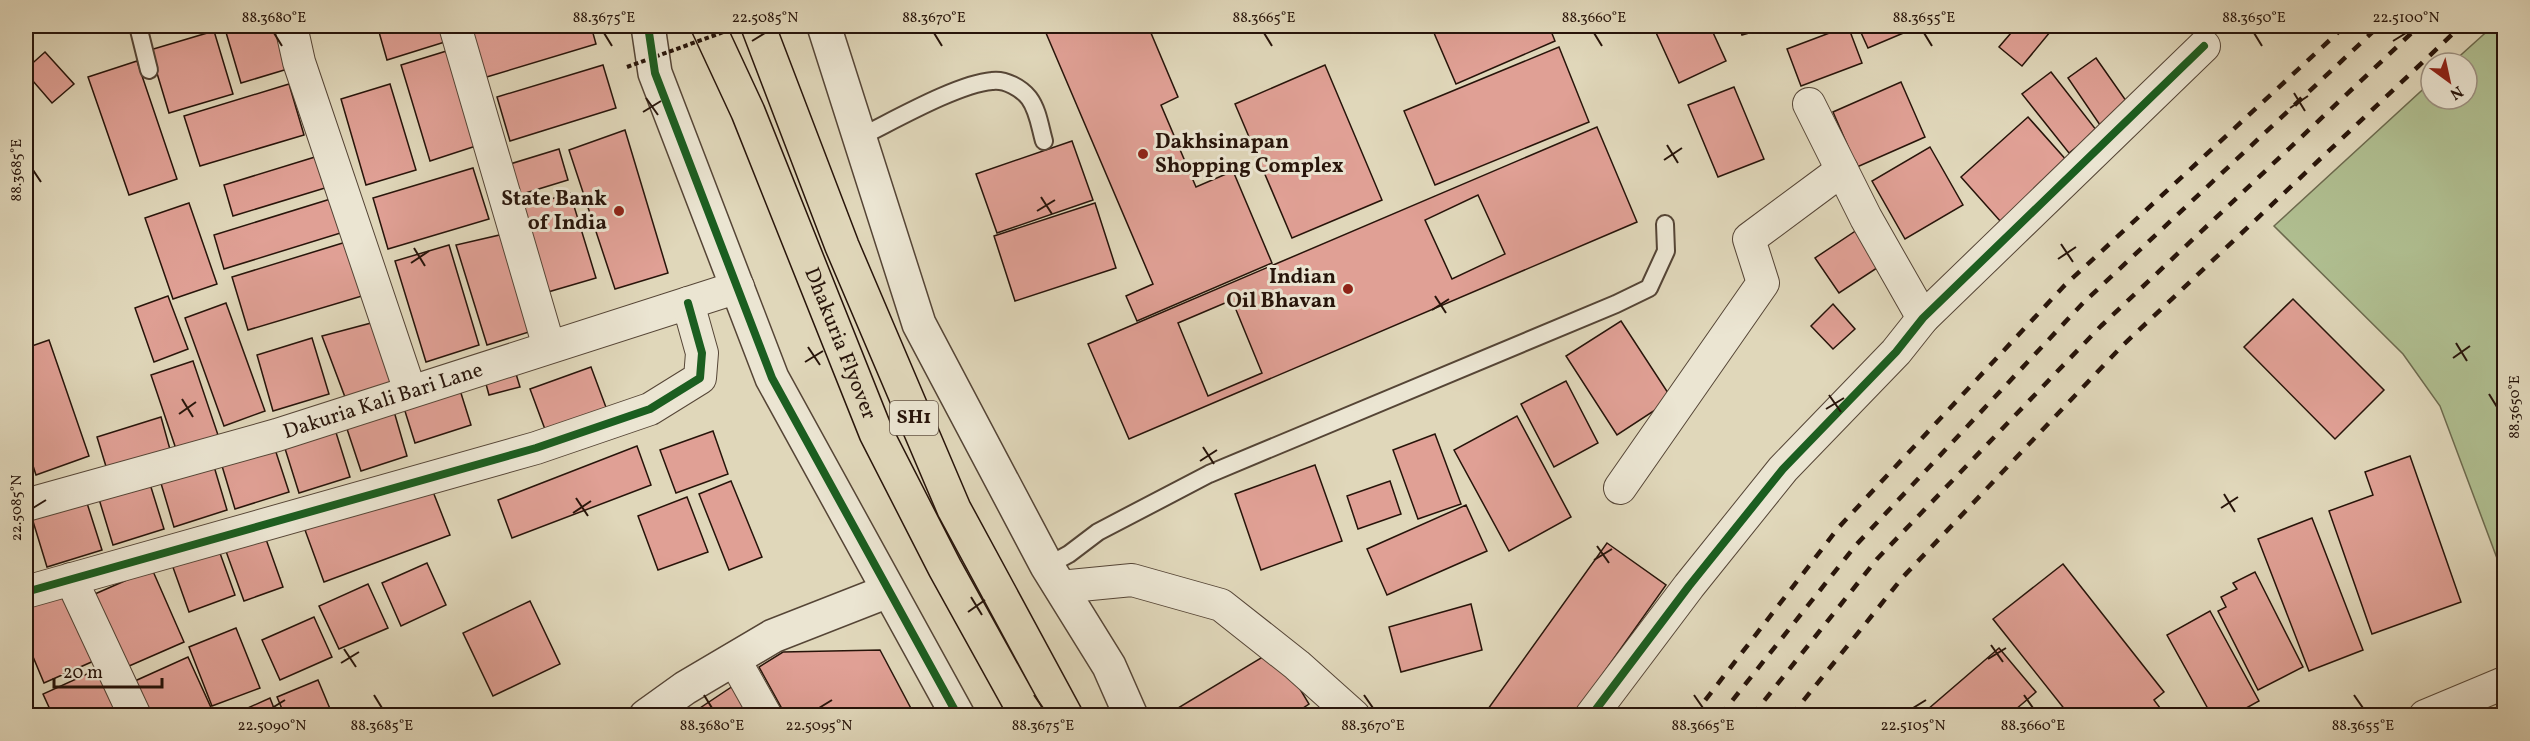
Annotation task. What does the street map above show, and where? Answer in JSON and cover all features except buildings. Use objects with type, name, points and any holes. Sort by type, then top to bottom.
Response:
[{"type":"main road","name":"Dhakuria Flyover","points":[[708,26],[748,112],[876,433],[945,568],[1027,716]]},
{"type":"main road","name":"Dhakuria Flyover","points":[[758,26],[851,267],[954,509],[1066,716]]},
{"type":"street","points":[[291,26],[299,62],[410,391]]},
{"type":"street","points":[[455,26],[549,347]]},
{"type":"street","points":[[648,26],[655,73],[772,378],[958,716]]},
{"type":"street","points":[[824,26],[919,324],[1053,577],[1109,666],[1131,716]]},
{"type":"street","points":[[1591,716],[1689,586],[1783,469],[1896,352],[1923,318],[2204,46]]},
{"type":"street","points":[[1809,104],[1866,218],[1923,318]]},
{"type":"street","points":[[1620,488],[1763,283],[1749,239],[1842,170]]},
{"type":"street","name":"Dakuria Kali Bari Lane","points":[[26,505],[277,435],[738,287]]},
{"type":"street","points":[[26,591],[536,448],[651,409],[700,378],[702,353],[688,303]]},
{"type":"street","points":[[1053,577],[1132,580],[1221,605],[1297,665],[1354,716]]},
{"type":"street","points":[[71,579],[135,716]]},
{"type":"street","points":[[646,716],[685,688],[773,636],[888,591]]},
{"type":"street","points":[[734,659],[766,716]]},
{"type":"street","points":[[2425,716],[2505,683]]},
{"type":"lane","points":[[138,26],[149,70]]},
{"type":"lane","points":[[860,137],[960,90],[993,80],[1007,83],[1027,96],[1034,106],[1044,141]]},
{"type":"lane","points":[[1053,577],[1069,554],[1098,532],[1209,474],[1605,309],[1649,288],[1666,251],[1665,224]]},
{"type":"path","points":[[627,67],[740,26]]},
{"type":"green space","points":[[2493,26],[2504,26],[2504,577],[2440,406],[2403,354],[2274,226],[2419,93],[2419,111],[2479,111],[2479,51],[2465,51]]},
{"type":"railway","points":[[1693,716],[1839,527],[2064,286],[2345,26]]},
{"type":"railway","points":[[1720,716],[1856,545],[2083,303],[2379,26]]},
{"type":"railway","points":[[1752,716],[1877,559],[2101,326],[2419,26]]},
{"type":"railway","points":[[1791,716],[1903,577],[2121,347],[2461,26]]},
{"type":"cycle path","points":[[648,26],[655,73],[772,378],[958,716]]},
{"type":"cycle path","points":[[1591,716],[1689,586],[1783,469],[1896,352],[1923,318],[2204,46]]},
{"type":"cycle path","points":[[26,592],[536,448],[650,409],[700,378],[702,353],[688,303]]},
{"type":"place","name":"Dakhsinapan Shopping Complex","points":[[1143,154]]},
{"type":"place","name":"State Bank of India","points":[[619,211]]},
{"type":"place","name":"Indian Oil Bhavan","points":[[1348,289]]}]
